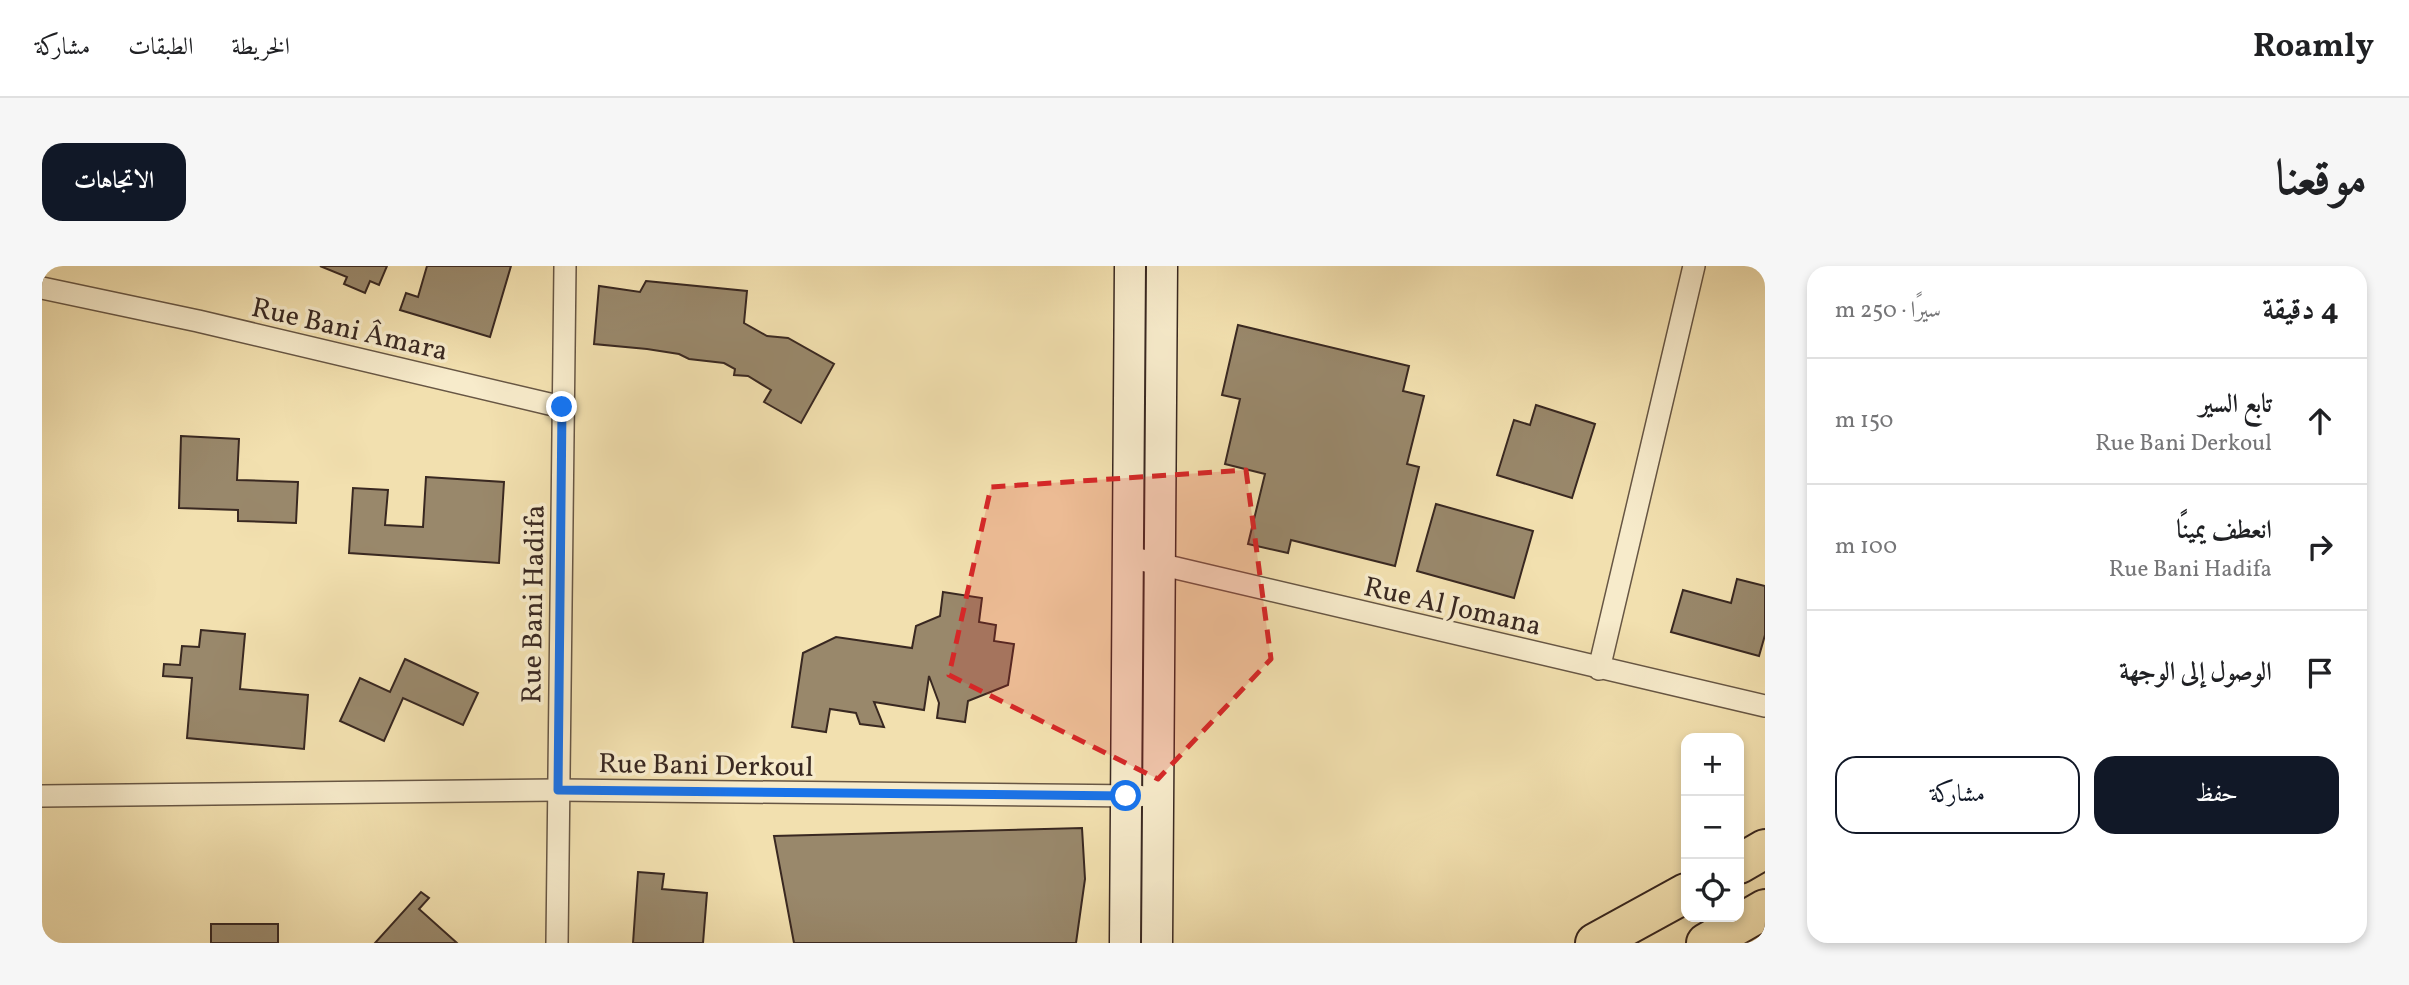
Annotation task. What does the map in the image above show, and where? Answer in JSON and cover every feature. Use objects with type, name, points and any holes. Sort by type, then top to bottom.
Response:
[{"type":"highway","points":[[1744,861],[1765,849]]},
{"type":"highway","points":[[1595,943],[1681,896]]},
{"type":"highway","points":[[1706,943],[1765,909]]},
{"type":"street","name":"Rue Bani Hadifa","points":[[557,943],[565,266]]},
{"type":"street","points":[[1125,943],[1130,266]]},
{"type":"street","points":[[1157,943],[1162,266]]},
{"type":"street","points":[[1599,669],[1694,266]]},
{"type":"street","name":"Rue Bani Âmara","points":[[42,288],[198,321],[562,407]]},
{"type":"street","name":"Rue Al Jomana","points":[[1129,557],[1765,706]]},
{"type":"street","name":"Rue Bani Derkoul","points":[[42,796],[558,790],[1158,797]]},
{"type":"highlighted area","points":[[1246,470],[1271,659],[1158,779],[949,675],[991,487]]},
{"type":"building","points":[[320,266],[387,266],[379,285],[370,281],[365,293],[344,284],[347,277]]},
{"type":"building","points":[[427,266],[511,266],[490,337],[400,310],[406,293],[418,297]]},
{"type":"building","points":[[646,281],[747,291],[744,323],[767,336],[788,338],[834,364],[801,423],[764,402],[771,390],[748,376],[734,375],[735,369],[724,363],[689,359],[679,354],[647,349],[594,344],[599,286],[640,292]]},
{"type":"building","points":[[1238,325],[1409,366],[1403,391],[1424,396],[1407,464],[1419,467],[1395,566],[1291,540],[1288,553],[1248,544],[1265,474],[1225,464],[1240,399],[1222,395]]},
{"type":"building","points":[[1536,405],[1595,424],[1572,498],[1497,475],[1514,420],[1530,425]]},
{"type":"building","points":[[181,436],[239,439],[237,480],[298,482],[296,523],[238,521],[238,510],[179,508]]},
{"type":"building","points":[[426,477],[504,482],[499,563],[349,553],[353,488],[388,490],[385,525],[423,527]]},
{"type":"building","points":[[1436,504],[1533,531],[1514,598],[1417,571]]},
{"type":"building","points":[[1737,579],[1765,586],[1765,635],[1759,656],[1671,632],[1683,590],[1731,603]]},
{"type":"building","points":[[943,592],[982,598],[979,622],[996,625],[994,641],[1014,644],[1008,685],[968,701],[965,722],[937,718],[939,703],[929,676],[924,710],[874,702],[884,727],[860,724],[856,713],[830,709],[826,732],[792,727],[803,653],[836,637],[912,648],[916,626],[940,616]]},
{"type":"building","points":[[201,630],[245,634],[240,689],[308,695],[304,749],[187,738],[192,678],[163,676],[164,664],[180,665],[182,646],[199,647]]},
{"type":"building","points":[[405,659],[478,693],[463,725],[403,698],[384,741],[340,721],[360,678],[390,692]]},
{"type":"building","points":[[1082,828],[1085,879],[1076,943],[794,943],[774,836]]},
{"type":"building","points":[[638,872],[664,874],[662,889],[707,893],[703,943],[633,943]]},
{"type":"building","points":[[421,892],[429,898],[419,909],[457,943],[375,943]]},
{"type":"building","points":[[211,924],[278,924],[278,943],[211,943]]},
{"type":"route","points":[[562,407],[558,790],[1126,796]]}]
